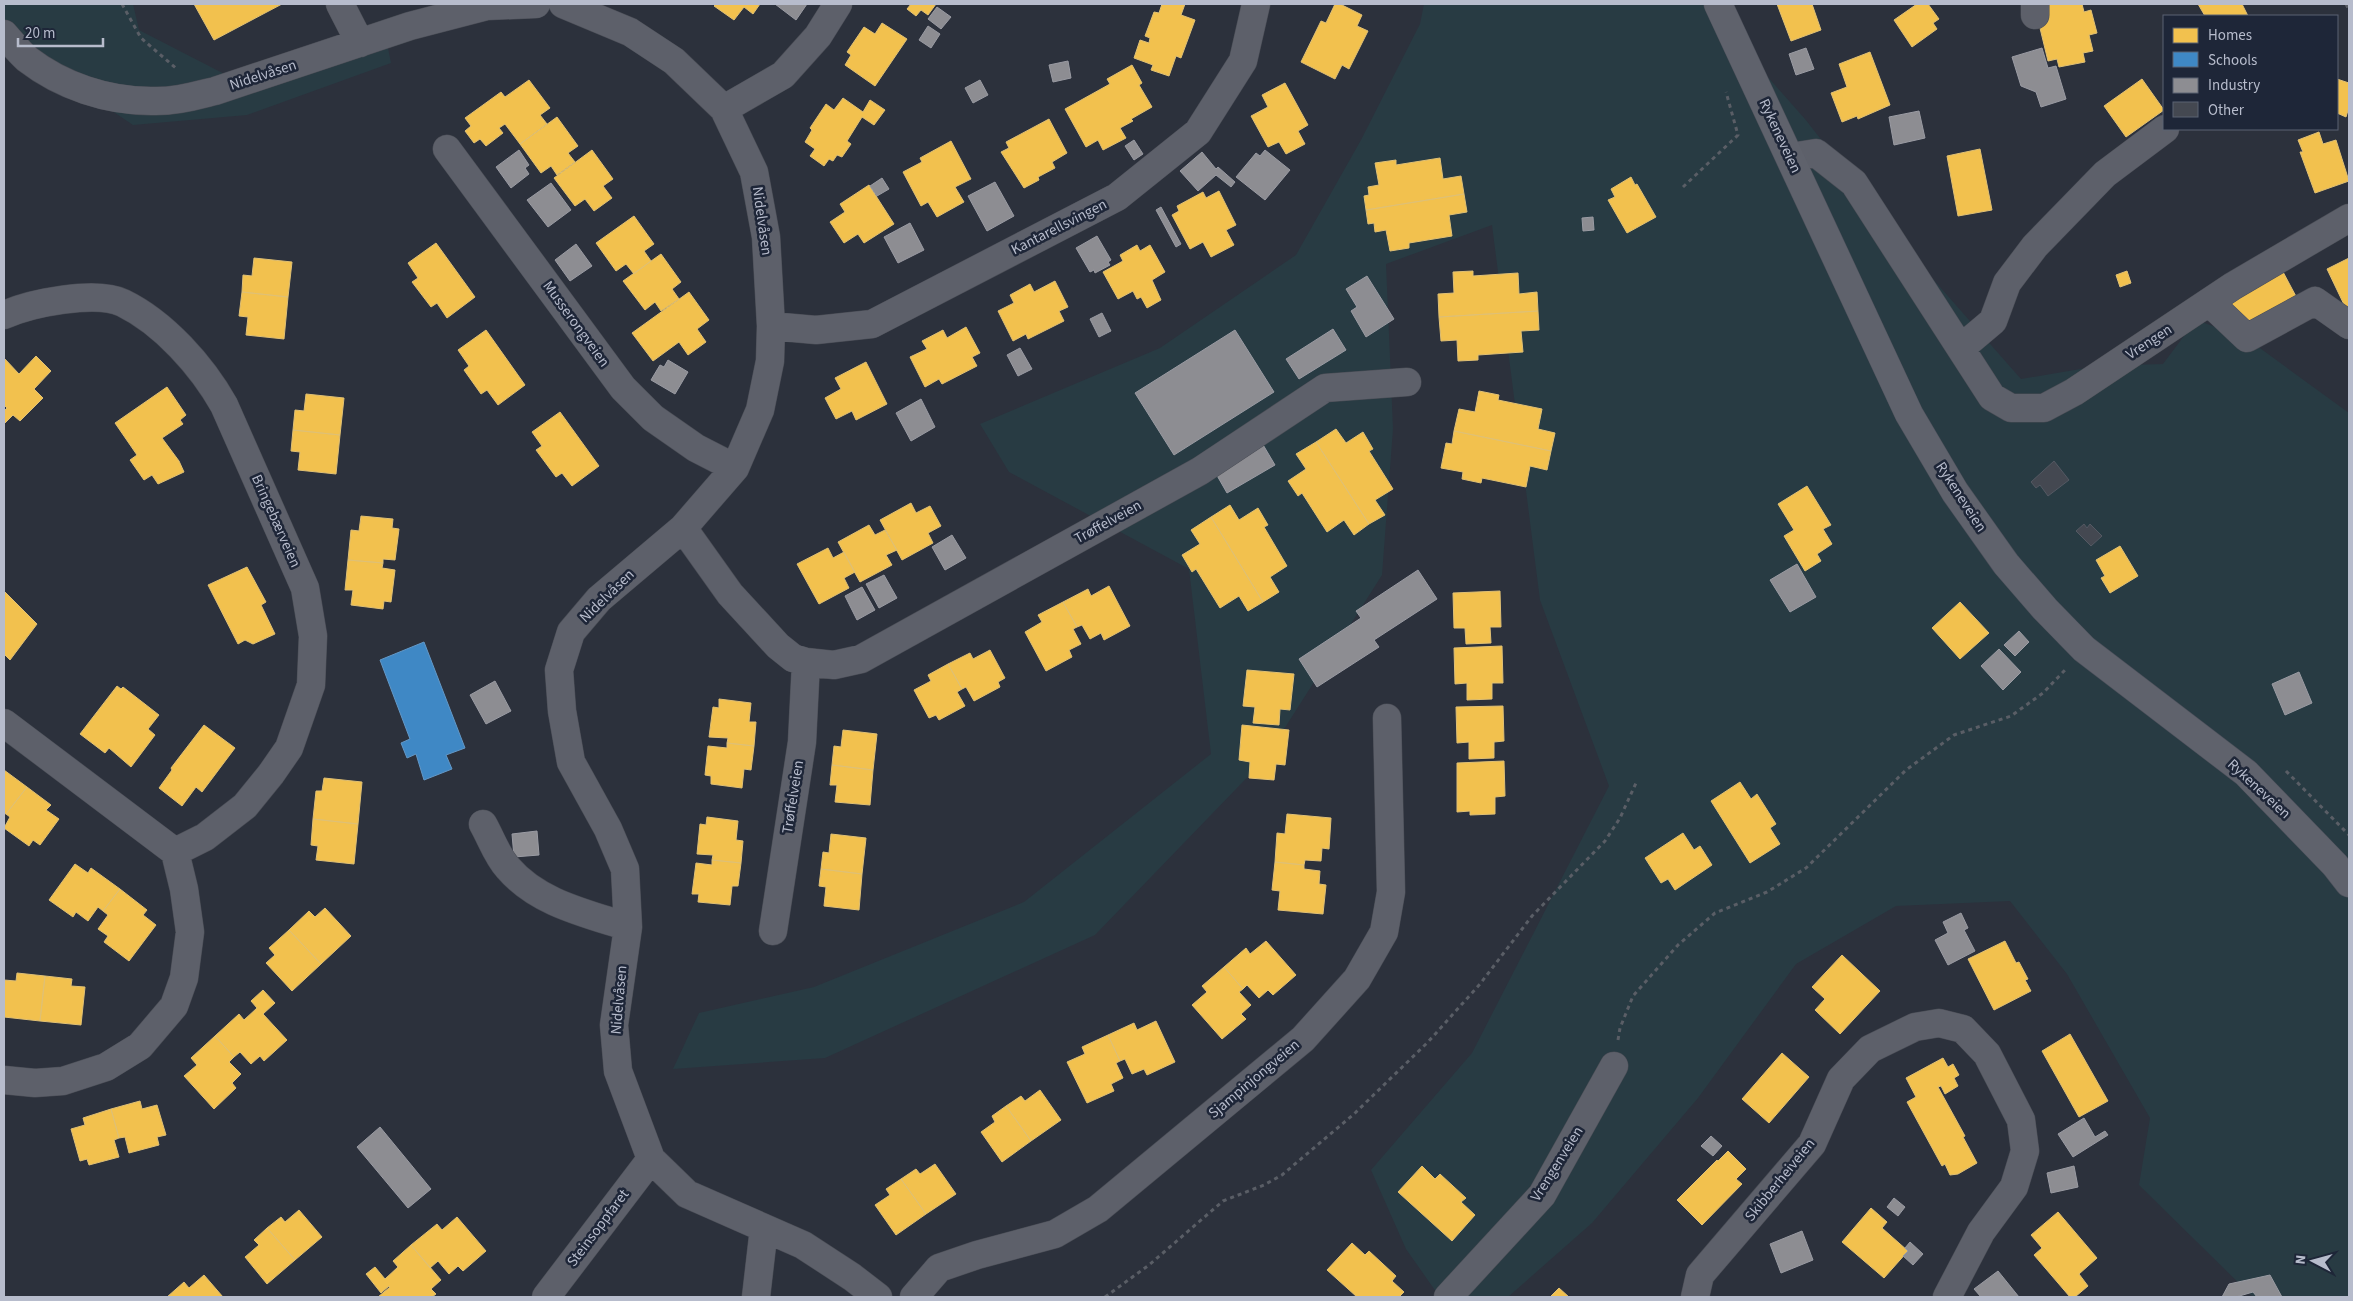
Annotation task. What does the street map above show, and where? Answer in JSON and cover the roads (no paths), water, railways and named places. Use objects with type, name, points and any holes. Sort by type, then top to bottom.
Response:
[{"type":"main road","name":"Rykeneveien","points":[[1718,4],[1910,414],[1955,492],[2044,610],[2084,649],[2246,773],[2335,865],[2349,883]]},
{"type":"street","points":[[340,4],[360,43]]},
{"type":"street","name":"Nidelvåsen","points":[[4,34],[26,58],[53,77],[87,91],[152,102],[185,98],[215,91],[410,26],[487,6],[536,4]]},
{"type":"street","name":"Nidelvåsen","points":[[563,4],[630,32],[674,61],[724,109],[754,172],[766,237],[771,326],[770,361],[760,410],[735,468],[683,528],[600,599],[571,632],[559,670],[562,711],[571,762],[608,829],[624,869],[628,927],[614,1025],[618,1070],[651,1159],[687,1194],[803,1245],[852,1277],[878,1297]]},
{"type":"street","points":[[724,109],[783,75],[818,36],[838,4]]},
{"type":"street","name":"Kantarellsvingen","points":[[771,326],[816,330],[872,324],[1117,197],[1198,132],[1243,61],[1256,4]]},
{"type":"street","points":[[1961,348],[1994,321],[2007,283],[2035,246],[2105,174],[2164,130]]},
{"type":"street","name":"Musserongveien","points":[[447,149],[623,388],[660,423],[696,448],[735,468]]},
{"type":"street","name":"Vrengen","points":[[1791,157],[1816,153],[1854,183],[1992,397],[2011,408],[2044,408],[2074,392],[2209,302],[2349,218]]},
{"type":"street","name":"Bringebærveien","points":[[4,315],[53,301],[96,298],[122,302],[167,332],[212,383],[224,404],[305,588],[313,636],[311,685],[289,748],[245,806],[205,837],[175,852]]},
{"type":"street","points":[[2209,302],[2247,338],[2315,301],[2349,326]]},
{"type":"street","name":"Trøffelveien","points":[[683,528],[730,594],[778,646],[793,658],[806,662],[834,665],[861,659],[1200,471],[1325,388],[1407,382]]},
{"type":"street","name":"Trøffelveien","points":[[773,931],[802,742],[806,662]]},
{"type":"street","name":"Sjampinjongveien","points":[[914,1297],[939,1268],[1055,1234],[1098,1209],[1303,1038],[1357,979],[1384,932],[1391,892],[1387,718]]},
{"type":"street","points":[[4,723],[175,852],[184,888],[190,932],[184,978],[174,1006],[140,1046],[106,1067],[64,1081],[35,1083],[4,1080]]},
{"type":"street","points":[[483,824],[507,867],[537,893],[563,906],[628,927]]},
{"type":"street","name":"Skibberheiveien","points":[[1695,1297],[1700,1274],[1812,1144],[1842,1078],[1870,1049],[1915,1027],[1939,1023],[1963,1029],[1987,1054],[2021,1120],[2024,1151],[2014,1188],[1981,1232],[1947,1297]]},
{"type":"street","name":"Vrengenveien","points":[[1448,1297],[1542,1195],[1614,1066]]},
{"type":"street","name":"Steinsoppfaret","points":[[546,1297],[651,1159]]},
{"type":"street","points":[[756,1297],[764,1228]]}]
